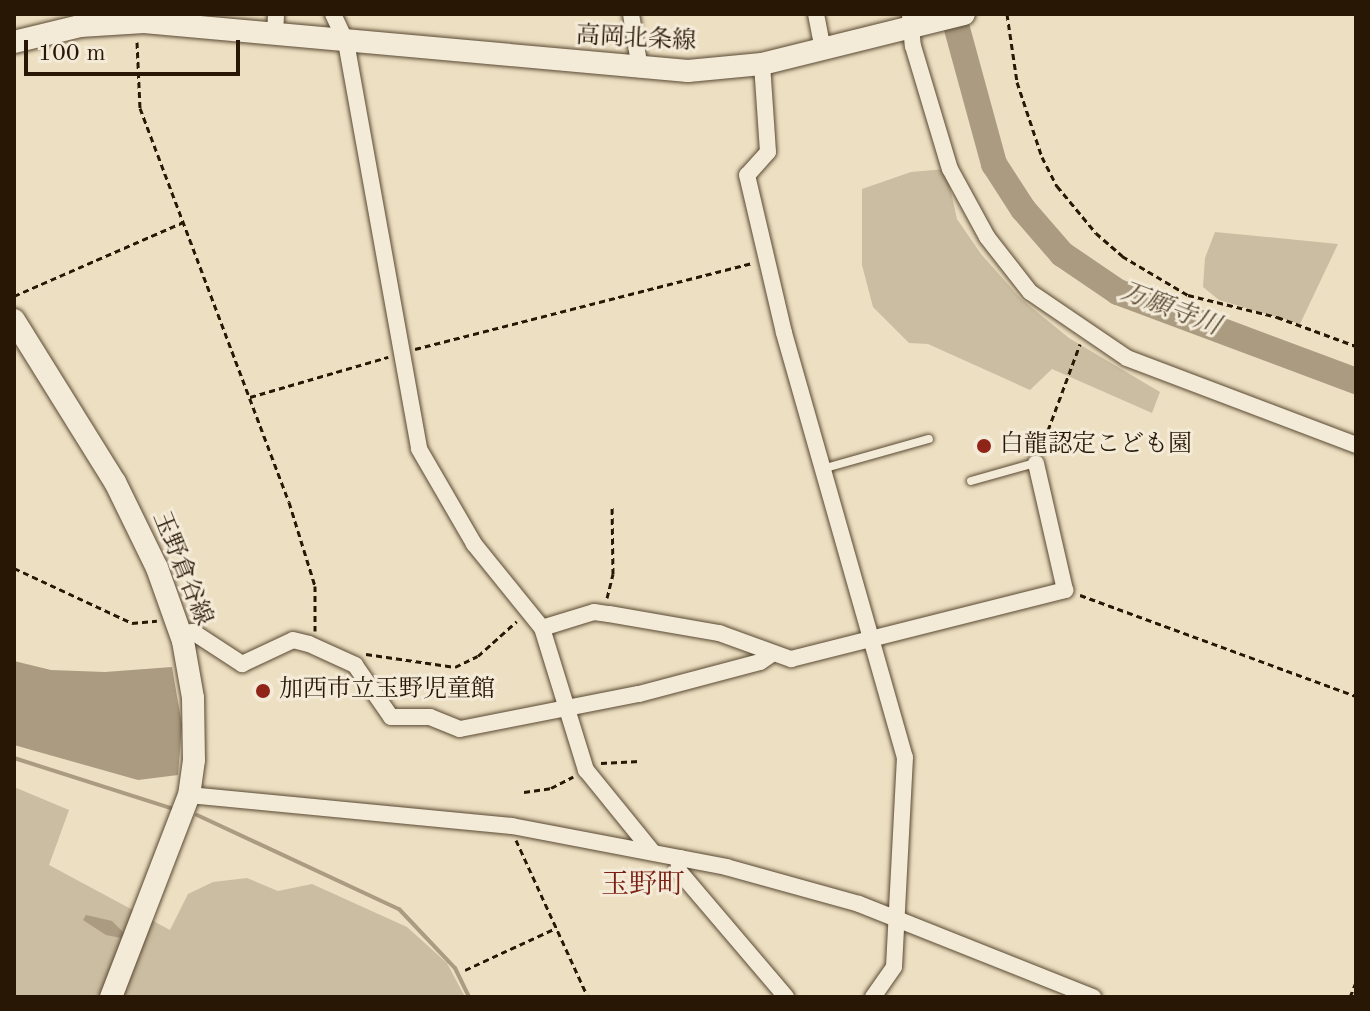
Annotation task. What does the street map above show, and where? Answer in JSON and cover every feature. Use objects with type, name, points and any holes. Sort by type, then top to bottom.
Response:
[{"type":"main road","name":"高岡北条線","points":[[14,42],[80,26],[279,20],[346,42],[688,71],[762,64],[913,22],[964,14]]},
{"type":"main road","name":"玉野倉谷線","points":[[14,320],[115,482],[179,626],[193,698],[194,760],[189,795],[111,997]]},
{"type":"street","points":[[333,14],[346,42],[419,449],[474,544],[542,628],[586,770],[651,850]]},
{"type":"street","points":[[631,14],[640,69]]},
{"type":"street","points":[[816,14],[823,49]]},
{"type":"street","points":[[913,22],[939,137],[962,195],[987,237],[1030,292],[1084,333],[1189,384],[1356,445]]},
{"type":"street","points":[[762,64],[768,152],[747,175],[822,469],[868,638],[905,757],[894,967],[873,997]]},
{"type":"street","points":[[542,628],[604,613],[719,633],[791,659],[1065,590],[1036,463]]},
{"type":"street","points":[[179,626],[242,664],[293,640],[339,655],[360,671],[368,690],[391,717],[430,717],[460,729],[717,675],[772,654]]},
{"type":"street","points":[[189,795],[512,826],[651,850],[796,884],[897,919],[1093,997]]},
{"type":"street","points":[[680,858],[678,870],[786,997]]},
{"type":"lane","points":[[822,469],[929,439]]},
{"type":"lane","points":[[971,481],[1036,463]]},
{"type":"path","points":[[1007,14],[1017,82],[1042,157],[1057,186],[1096,233],[1122,256],[1188,295],[1277,317],[1356,346]]},
{"type":"path","points":[[136,22],[140,108],[250,397],[315,586],[313,646]]},
{"type":"path","points":[[14,296],[183,222]]},
{"type":"path","points":[[250,397],[402,353],[767,260]]},
{"type":"path","points":[[1036,463],[1084,333]]},
{"type":"path","points":[[604,613],[613,574],[612,505]]},
{"type":"path","points":[[14,568],[132,623],[179,626]]},
{"type":"path","points":[[1065,590],[1356,696]]},
{"type":"path","points":[[339,655],[455,667],[478,656],[528,611]]},
{"type":"path","points":[[512,826],[588,997]]},
{"type":"path","points":[[465,970],[557,928]]},
{"type":"path","points":[[1350,997],[1356,982]]},
{"type":"shaded area","points":[[946,169],[957,219],[981,254],[1021,299],[1069,338],[1160,392],[1152,413],[1052,369],[1030,390],[928,344],[909,343],[873,307],[862,265],[862,189],[911,172]]},
{"type":"shaded area","points":[[1215,232],[1338,244],[1300,324],[1219,300],[1203,287],[1205,258]]},
{"type":"shaded area","points":[[14,661],[51,670],[105,672],[172,667],[182,725],[178,775],[138,780],[14,745]]},
{"type":"shaded area","points":[[14,787],[69,810],[49,865],[170,930],[188,894],[213,882],[247,878],[278,891],[312,884],[407,927],[447,963],[465,997],[14,997]]},
{"type":"shaded area","points":[[86,915],[112,921],[124,933],[121,938],[106,935],[83,920]]},
{"type":"waterway","name":"万願寺川","points":[[953,14],[994,164],[1023,209],[1062,254],[1118,292],[1356,381]]},
{"type":"waterway","points":[[14,758],[174,809]]},
{"type":"waterway","points":[[197,815],[399,909],[455,968],[469,997]]},
{"type":"place","name":"白龍認定こども園","points":[[984,446]]},
{"type":"place","name":"加西市立玉野児童館","points":[[263,691]]},
{"type":"district","name":"玉野町","points":[[643,886]]}]
